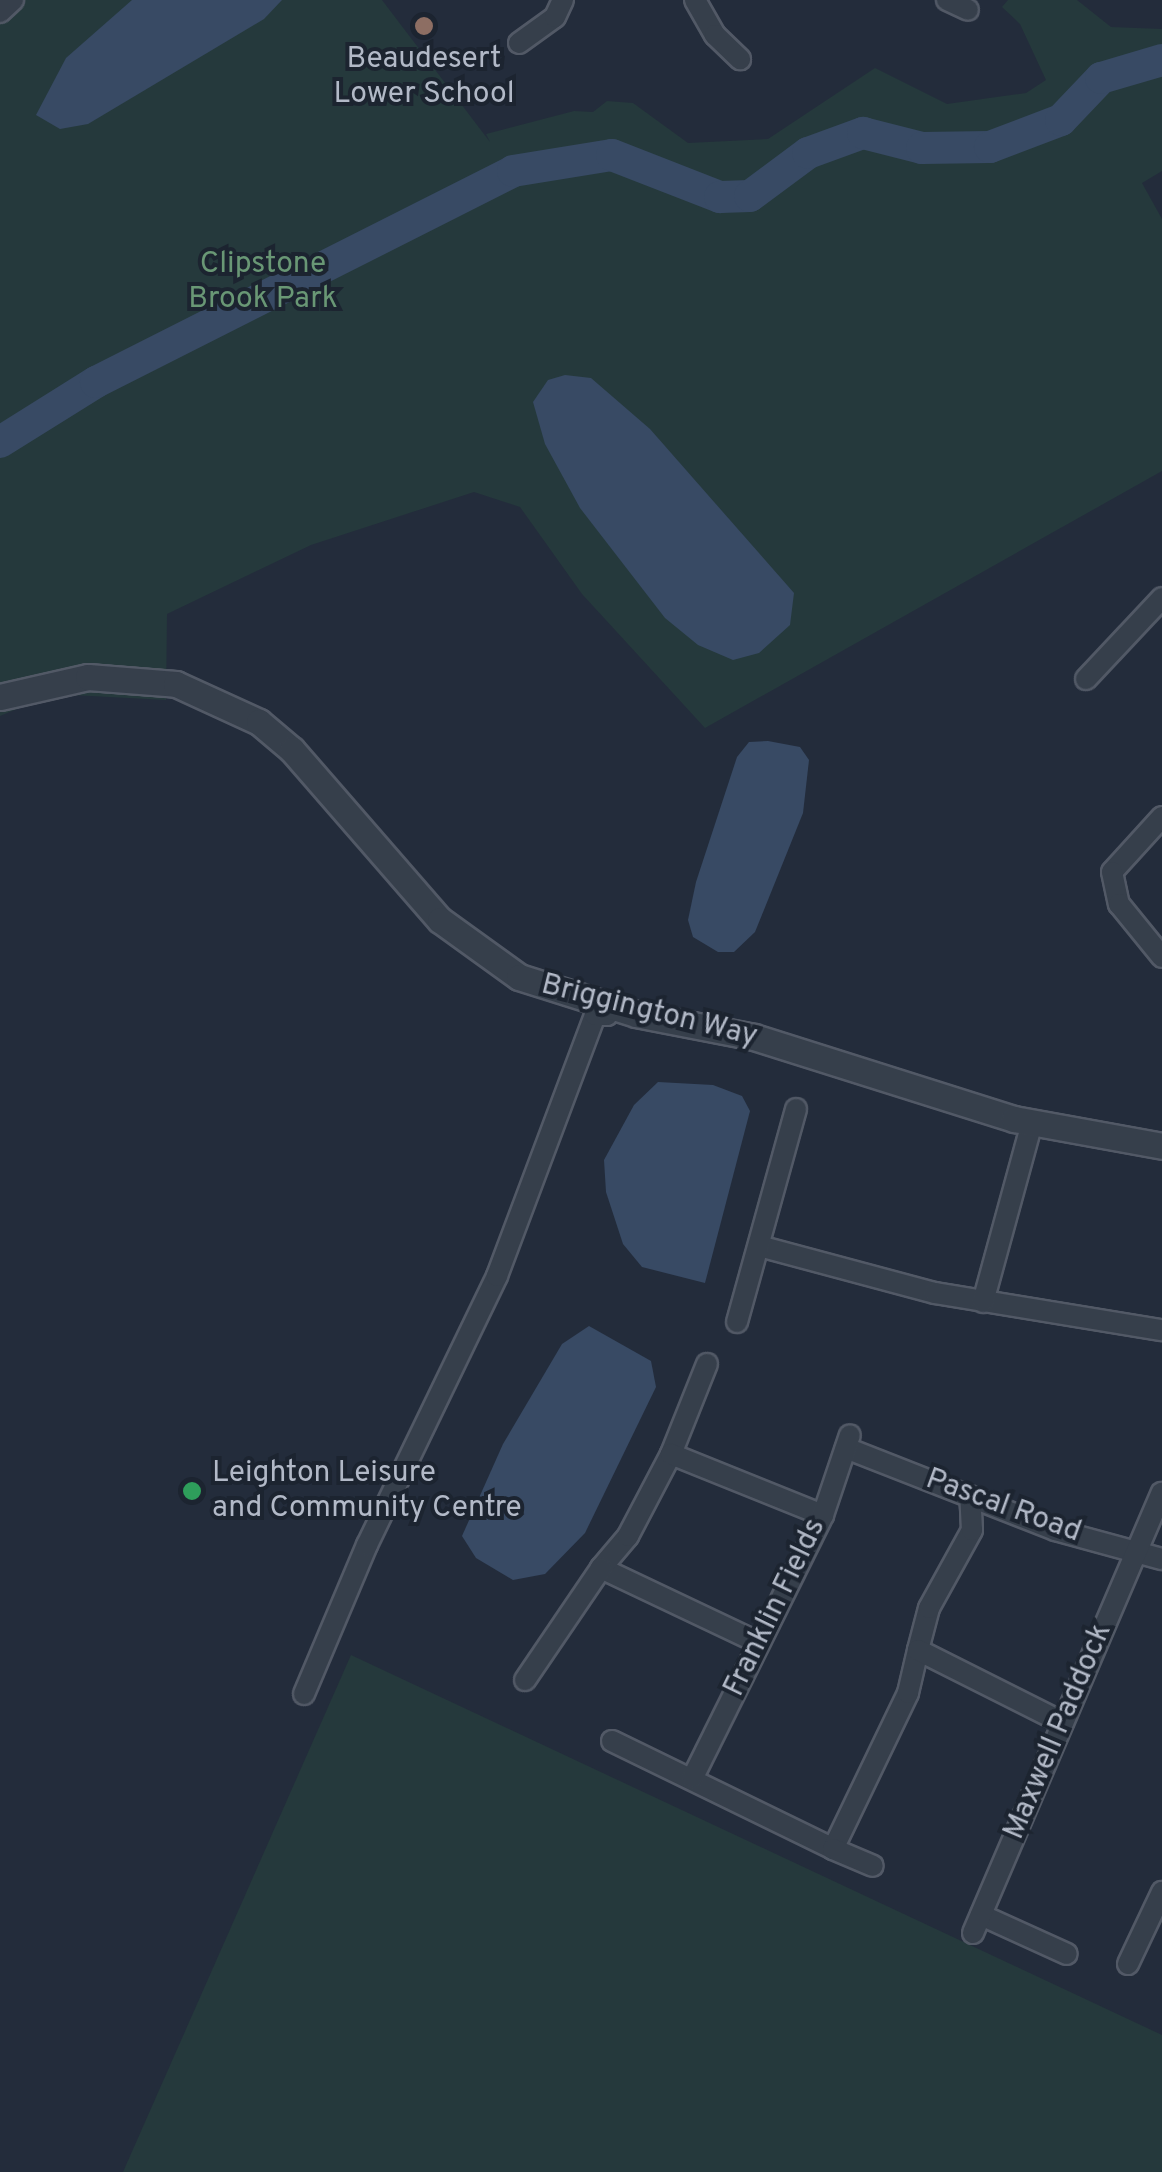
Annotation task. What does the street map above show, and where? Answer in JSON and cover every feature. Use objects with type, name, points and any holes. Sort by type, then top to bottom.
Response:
[{"type":"street","points":[[0,12],[12,0]]},
{"type":"street","points":[[519,43],[555,17],[564,0]]},
{"type":"street","points":[[694,0],[715,35],[740,59]]},
{"type":"street","points":[[947,0],[968,10]]},
{"type":"street","points":[[1086,679],[1162,598]]},
{"type":"street","name":"Briggington Way","points":[[0,697],[88,677],[176,684],[260,722],[314,769],[398,876],[477,952],[519,978],[610,1007],[754,1038],[1032,1123],[1162,1146]]},
{"type":"street","points":[[1162,818],[1112,872],[1119,904],[1162,957]]},
{"type":"street","points":[[304,1694],[368,1545],[498,1276],[595,1015],[608,1015],[610,1007]]},
{"type":"street","points":[[736,1322],[796,1108]]},
{"type":"street","points":[[983,1302],[1032,1123]]},
{"type":"street","points":[[759,1246],[983,1302],[1162,1330]]},
{"type":"street","points":[[525,1680],[600,1568],[628,1536],[671,1454],[706,1364]]},
{"type":"street","name":"Pascal Road","points":[[848,1441],[1055,1530],[1138,1548],[1162,1559]]},
{"type":"street","name":"Franklin Fields","points":[[693,1777],[823,1515],[848,1441]]},
{"type":"street","points":[[671,1454],[823,1515]]},
{"type":"street","name":"Maxwell Paddock","points":[[1067,1954],[977,1924],[1162,1492]]},
{"type":"street","points":[[832,1849],[908,1693],[930,1608],[972,1530],[970,1496]]},
{"type":"street","points":[[600,1568],[758,1643]]},
{"type":"street","points":[[918,1650],[1063,1723]]},
{"type":"street","points":[[612,1741],[874,1866]]},
{"type":"street","points":[[1128,1964],[1162,1892]]},
{"type":"green space","name":"Clipstone Brook Park","points":[[13,0],[382,0],[490,142],[486,134],[574,111],[593,112],[607,101],[633,103],[688,143],[768,139],[875,68],[947,104],[1026,93],[1046,80],[1020,24],[1002,7],[1008,0],[1077,0],[1111,27],[1162,29],[1162,55],[1139,56],[1096,74],[1060,113],[989,141],[924,142],[864,129],[806,149],[748,191],[721,193],[613,151],[510,167],[612,155],[720,197],[750,196],[808,153],[863,133],[922,148],[990,147],[1061,120],[1101,78],[1162,60],[1162,171],[1142,183],[1162,219],[1162,471],[705,728],[582,594],[520,507],[474,492],[311,545],[167,614],[166,700],[53,694],[0,716],[0,11]]},
{"type":"green space","points":[[351,1655],[1162,2035],[1162,2172],[123,2172]]},
{"type":"water","points":[[132,0],[282,0],[264,19],[88,124],[60,129],[36,115],[66,58]]},
{"type":"water","points":[[565,375],[591,378],[650,429],[794,593],[790,625],[759,653],[733,660],[698,645],[665,618],[580,508],[545,444],[533,402],[548,380]]},
{"type":"water","points":[[749,742],[800,747],[809,760],[803,813],[755,932],[734,952],[718,952],[693,937],[688,920],[696,882],[737,757]]},
{"type":"water","points":[[658,1082],[713,1085],[742,1096],[750,1111],[705,1283],[642,1267],[623,1244],[606,1192],[604,1160],[634,1105]]},
{"type":"water","points":[[589,1326],[651,1361],[656,1387],[585,1533],[545,1574],[513,1580],[476,1558],[462,1536],[503,1444],[562,1344]]},
{"type":"waterway","points":[[0,442],[96,382],[513,171],[612,155],[720,197],[750,196],[808,153],[863,133],[922,148],[990,147],[1061,120],[1101,78],[1162,60]]},
{"type":"place","name":"Beaudesert Lower School","points":[[424,26]]},
{"type":"place","name":"Leighton Leisure and Community Centre","points":[[192,1491]]}]
